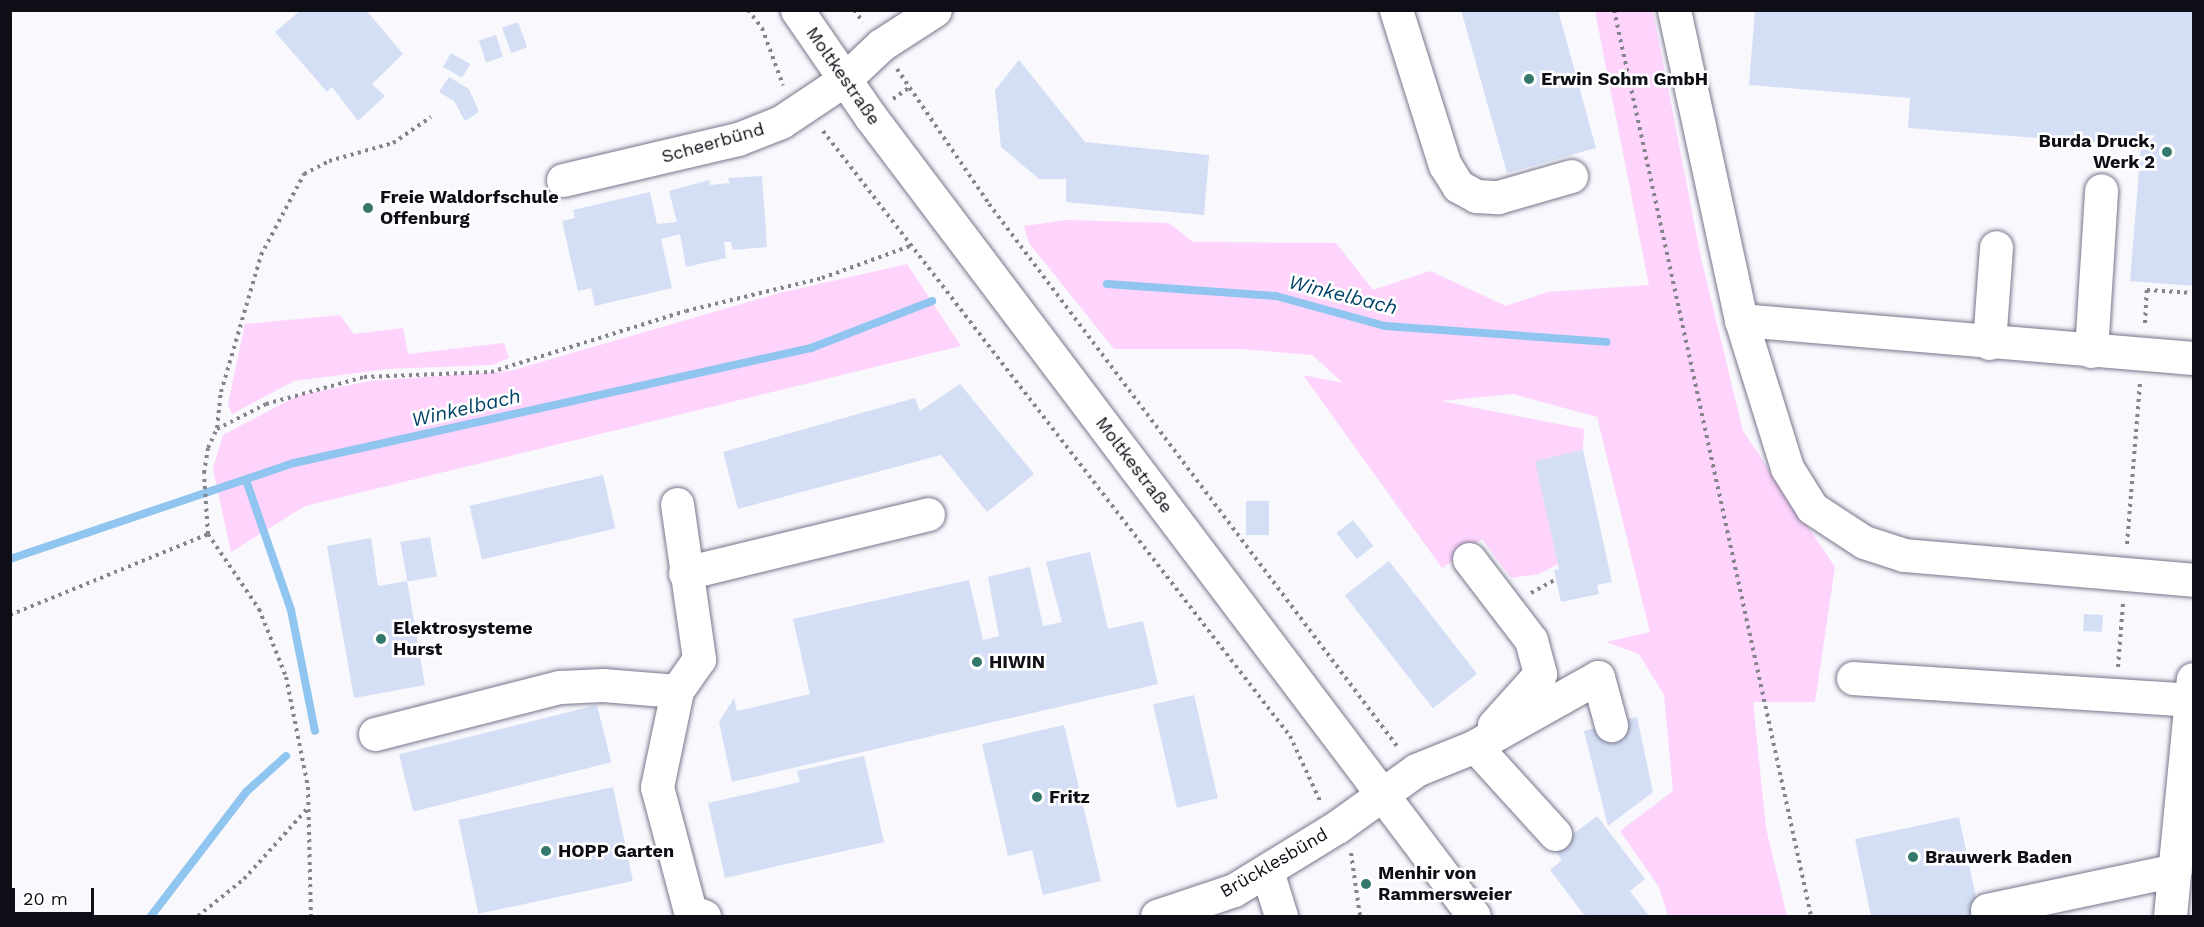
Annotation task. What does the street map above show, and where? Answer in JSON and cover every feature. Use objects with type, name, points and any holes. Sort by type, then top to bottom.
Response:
[{"type":"street","name":"Moltkestraße","points":[[797,10],[844,80],[1474,916]]},
{"type":"street","name":"Scheerbünd","points":[[564,180],[738,139],[781,122],[844,80],[881,45],[935,10]]},
{"type":"street","points":[[1396,10],[1445,165],[1458,186],[1476,196],[1498,197],[1571,176]]},
{"type":"street","points":[[1674,10],[1741,320],[1788,468],[1812,508],[1864,542],[1904,555],[2193,580]]},
{"type":"street","points":[[2091,351],[2102,190]]},
{"type":"street","points":[[1989,343],[1996,247]]},
{"type":"street","points":[[1741,320],[1989,343],[2193,358]]},
{"type":"street","points":[[677,504],[699,659],[677,691],[657,787],[690,911],[704,916]]},
{"type":"street","points":[[685,573],[928,514]]},
{"type":"street","points":[[1469,559],[1531,640],[1540,674],[1474,746],[1555,834]]},
{"type":"street","name":"Brücklesbünd","points":[[1157,916],[1234,890],[1337,827],[1381,792],[1416,770],[1474,746],[1598,677],[1611,725]]},
{"type":"street","points":[[1853,678],[2193,689],[2170,916]]},
{"type":"street","points":[[375,734],[560,687],[603,684],[677,691]]},
{"type":"street","points":[[1988,916],[1987,910],[2175,870]]},
{"type":"street","points":[[1267,871],[1281,916]]},
{"type":"path","points":[[748,10],[762,28]]},
{"type":"path","points":[[1614,10],[1811,916]]},
{"type":"path","points":[[910,87],[989,204],[1416,770]]},
{"type":"path","points":[[311,916],[308,808],[286,677],[259,609],[208,534],[210,508],[204,473],[217,429],[221,392],[261,255],[304,174],[329,161],[399,140],[431,117]]},
{"type":"path","points":[[837,142],[913,245],[1290,736],[1312,789],[1337,827],[1355,862],[1360,916]]},
{"type":"path","points":[[217,429],[266,404],[364,377],[491,372],[686,311],[822,278],[913,245]]},
{"type":"path","points":[[2120,637],[2147,290],[2193,293]]},
{"type":"path","points":[[10,615],[208,534]]},
{"type":"path","points":[[198,916],[244,879],[308,808]]},
{"type":"shaded area","points":[[1595,11],[1653,11],[1701,258],[1743,431],[1835,567],[1815,702],[1753,702],[1766,828],[1787,916],[1668,916],[1659,887],[1620,831],[1673,791],[1664,695],[1639,654],[1606,642],[1650,632],[1597,417],[1513,394],[1441,401],[1584,429],[1583,450],[1536,461],[1558,564],[1539,574],[1511,578],[1482,539],[1442,568],[1303,375],[1343,383],[1312,355],[1242,349],[1114,349],[1029,243],[1024,226],[1067,220],[1169,223],[1193,242],[1336,243],[1373,290],[1430,271],[1506,306],[1548,292],[1649,285]]},
{"type":"shaded area","points":[[907,264],[961,346],[305,506],[231,552],[213,469],[223,435],[297,396],[369,381],[510,371],[780,293]]},
{"type":"shaded area","points":[[340,315],[354,334],[403,328],[408,354],[504,343],[509,358],[492,365],[387,369],[294,381],[232,414],[228,404],[245,324]]},
{"type":"building","points":[[301,10],[366,10],[403,54],[372,84],[385,96],[358,121],[332,87],[327,92],[275,32]]},
{"type":"building","name":"Erwin Sohm GmbH","points":[[1461,10],[1558,10],[1596,148],[1507,173]]},
{"type":"building","name":"Burda Druck, Werk 2","points":[[1755,10],[2194,10],[2194,286],[2130,281],[2141,146],[1908,128],[1910,98],[1749,85]]},
{"type":"building","points":[[518,22],[527,47],[511,53],[502,28]]},
{"type":"building","points":[[496,35],[503,57],[486,62],[479,41]]},
{"type":"building","points":[[451,53],[470,64],[462,78],[443,67]]},
{"type":"building","points":[[1019,60],[1085,142],[1209,155],[1204,215],[1066,202],[1066,179],[1039,179],[1001,147],[995,90]]},
{"type":"building","points":[[449,77],[469,89],[479,112],[465,121],[454,101],[439,92]]},
{"type":"building","points":[[762,176],[767,247],[733,250],[731,242],[724,242],[726,258],[686,267],[680,234],[661,239],[672,288],[595,306],[591,288],[578,291],[562,221],[575,218],[573,210],[650,192],[657,224],[677,222],[669,191],[709,180],[710,185],[730,183],[728,178]]},
{"type":"building","points":[[960,384],[1034,474],[987,512],[941,455],[738,509],[723,452],[915,398],[920,411]]},
{"type":"building","points":[[1583,450],[1612,582],[1597,585],[1599,594],[1561,602],[1554,570],[1559,569],[1535,461]]},
{"type":"building","points":[[603,475],[615,529],[482,559],[470,506]]},
{"type":"building","points":[[1246,501],[1269,501],[1269,535],[1246,535]]},
{"type":"building","points":[[1353,520],[1373,546],[1357,559],[1336,533]]},
{"type":"building","points":[[430,537],[437,576],[407,582],[400,542]]},
{"type":"building","name":"Elektrosysteme Hurst","points":[[371,538],[378,586],[407,581],[425,685],[354,698],[327,546]]},
{"type":"building","name":"HIWIN","points":[[1090,552],[1108,629],[1143,621],[1158,684],[732,782],[719,722],[734,698],[737,711],[810,694],[793,619],[969,580],[983,640],[999,636],[988,577],[1030,567],[1043,626],[1062,622],[1046,562]]},
{"type":"building","points":[[1389,561],[1477,674],[1433,708],[1345,595]]},
{"type":"building","points":[[2084,614],[2103,615],[2102,632],[2083,631]]},
{"type":"building","points":[[1194,695],[1218,798],[1177,808],[1153,704]]},
{"type":"building","points":[[597,705],[611,762],[413,812],[399,754]]},
{"type":"building","points":[[1637,717],[1653,792],[1608,826],[1584,731]]},
{"type":"building","name":"Fritz","points":[[1064,725],[1101,881],[1043,895],[1032,850],[1008,856],[982,744]]},
{"type":"building","points":[[864,756],[884,842],[725,878],[708,803],[800,782],[797,771]]},
{"type":"building","name":"HOPP Garten","points":[[613,787],[633,881],[478,914],[458,820]]},
{"type":"building","points":[[1597,816],[1645,879],[1630,891],[1649,916],[1585,916],[1550,870],[1562,860],[1553,849]]},
{"type":"building","name":"Brauwerk Baden","points":[[1959,817],[1980,916],[1871,916],[1855,839]]},
{"type":"waterway","name":"Winkelbach","points":[[1107,284],[1276,296],[1385,326],[1606,342]]},
{"type":"waterway","name":"Winkelbach","points":[[10,559],[294,463],[811,348],[932,301]]},
{"type":"waterway","points":[[246,480],[291,610],[315,731]]},
{"type":"waterway","points":[[151,916],[246,792],[286,756]]},
{"type":"place","name":"Erwin Sohm GmbH","points":[[1529,79]]},
{"type":"place","name":"Burda Druck, Werk 2","points":[[2167,152]]},
{"type":"place","name":"Freie Waldorfschule Offenburg","points":[[368,208]]},
{"type":"place","name":"Elektrosysteme Hurst","points":[[381,639]]},
{"type":"place","name":"HIWIN","points":[[977,662]]},
{"type":"place","name":"Fritz","points":[[1037,797]]},
{"type":"place","name":"HOPP Garten","points":[[546,851]]},
{"type":"place","name":"Brauwerk Baden","points":[[1913,857]]},
{"type":"place","name":"Menhir von Rammersweier","points":[[1366,884]]}]
